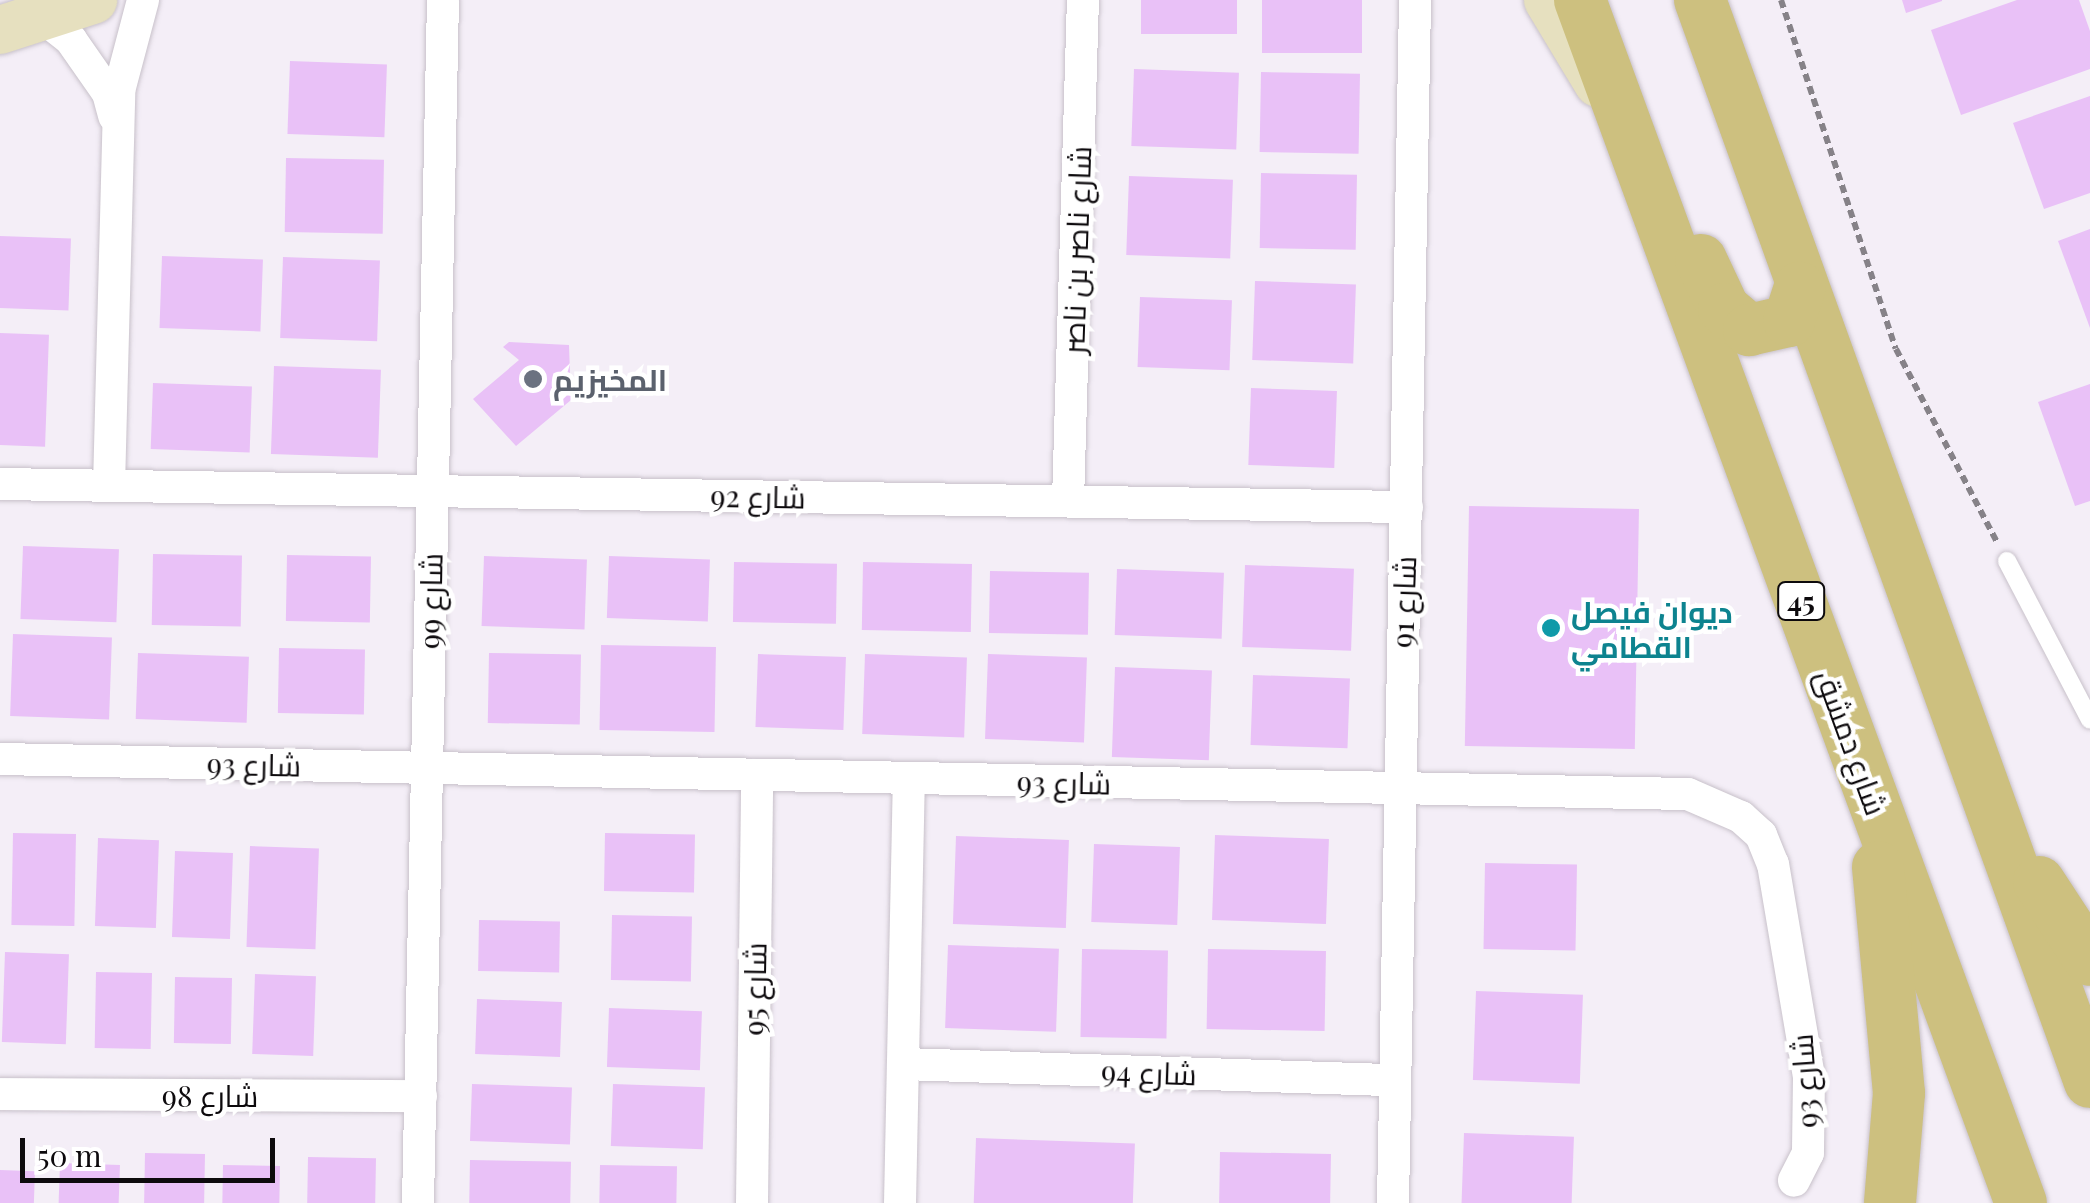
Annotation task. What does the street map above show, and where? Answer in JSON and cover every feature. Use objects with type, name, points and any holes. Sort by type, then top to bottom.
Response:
[{"type":"main road","name":"شارع دمشق","points":[[1580,0],[2021,1203]]},
{"type":"main road","points":[[1588,0],[1606,27],[1724,309],[1749,330],[1767,330],[1790,321],[1800,288]]},
{"type":"main road","points":[[1705,9],[1800,288],[2090,1082]]},
{"type":"main road","points":[[1870,791],[1899,1093],[1890,1203]]},
{"type":"main road","points":[[1982,791],[2090,960]]},
{"type":"street","points":[[21,24],[93,0]]},
{"type":"street","points":[[110,486],[117,131],[130,34],[143,0]]},
{"type":"street","name":"شارع 99","points":[[418,1203],[443,0]]},
{"type":"street","name":"شارع ناصر بن ناصر","points":[[1068,501],[1083,0]]},
{"type":"street","name":"شارع 91","points":[[1393,1203],[1397,791],[1407,507],[1415,0]]},
{"type":"street","points":[[1548,0],[1626,125]]},
{"type":"street","points":[[21,24],[71,40],[108,92],[117,131]]},
{"type":"street","name":"شارع 92","points":[[0,484],[1407,507]]},
{"type":"street","name":"شارع 93","points":[[0,759],[1397,791],[1688,794],[1714,802],[1761,835],[1773,864],[1809,1077],[1808,1153],[1794,1181]]},
{"type":"street","name":"شارع 95","points":[[752,1203],[757,775]]},
{"type":"street","points":[[900,1203],[910,778]]},
{"type":"street","name":"شارع 94","points":[[904,1064],[1394,1080]]},
{"type":"street","name":"شارع 98","points":[[0,1094],[421,1096]]},
{"type":"lane","points":[[2007,561],[2090,720]]},
{"type":"path","points":[[1781,0],[1896,349],[2007,561]]},
{"type":"building","points":[[1141,0],[1237,0],[1237,34],[1141,34]]},
{"type":"building","points":[[1262,0],[1362,0],[1362,53],[1262,53]]},
{"type":"building","points":[[1902,0],[1942,0],[1942,1],[1906,13]]},
{"type":"building","points":[[2017,0],[2079,0],[2090,31],[2090,69],[1961,115],[1931,30]]},
{"type":"building","points":[[290,61],[387,64],[384,137],[287,134]]},
{"type":"building","points":[[1134,69],[1239,73],[1236,150],[1131,146]]},
{"type":"building","points":[[1261,72],[1360,74],[1359,154],[1260,152]]},
{"type":"building","points":[[2090,96],[2090,193],[2044,209],[2013,123]]},
{"type":"building","points":[[286,158],[384,160],[383,234],[285,232]]},
{"type":"building","points":[[1261,173],[1357,175],[1356,250],[1260,248]]},
{"type":"building","points":[[1129,176],[1233,180],[1230,259],[1126,255]]},
{"type":"building","points":[[2090,229],[2090,328],[2058,241]]},
{"type":"building","points":[[0,236],[71,238],[68,310],[0,308]]},
{"type":"building","points":[[162,256],[263,260],[260,331],[159,328]]},
{"type":"building","points":[[283,257],[380,260],[377,341],[280,338]]},
{"type":"building","points":[[1255,281],[1356,285],[1353,363],[1252,360]]},
{"type":"building","points":[[1140,297],[1232,300],[1230,370],[1138,367]]},
{"type":"building","points":[[0,333],[49,335],[45,447],[0,445]]},
{"type":"building","name":"المخيزيم","points":[[509,342],[569,345],[571,400],[516,446],[473,399],[519,360],[503,347]]},
{"type":"building","points":[[274,366],[381,370],[378,458],[271,454]]},
{"type":"building","points":[[153,383],[252,386],[250,452],[151,449]]},
{"type":"building","points":[[2090,384],[2090,501],[2075,506],[2038,402]]},
{"type":"building","points":[[1251,388],[1337,391],[1334,468],[1248,465]]},
{"type":"building","name":"ديوان فيصل القطامي","points":[[1469,506],[1639,509],[1635,749],[1465,746]]},
{"type":"building","points":[[23,546],[119,549],[116,622],[20,619]]},
{"type":"building","points":[[153,554],[242,556],[241,627],[152,625]]},
{"type":"building","points":[[287,555],[371,556],[370,622],[286,621]]},
{"type":"building","points":[[484,556],[587,560],[584,630],[482,626]]},
{"type":"building","points":[[609,556],[710,560],[708,621],[607,618]]},
{"type":"building","points":[[734,562],[837,564],[836,624],[733,622]]},
{"type":"building","points":[[863,562],[972,564],[971,632],[862,630]]},
{"type":"building","points":[[1245,565],[1354,569],[1351,651],[1242,647]]},
{"type":"building","points":[[1117,569],[1224,573],[1222,639],[1115,635]]},
{"type":"building","points":[[990,571],[1089,573],[1088,635],[989,633]]},
{"type":"building","points":[[13,634],[112,637],[109,719],[10,716]]},
{"type":"building","points":[[601,645],[716,647],[714,732],[600,730]]},
{"type":"building","points":[[279,648],[365,650],[364,714],[278,713]]},
{"type":"building","points":[[138,653],[249,657],[247,723],[136,719]]},
{"type":"building","points":[[489,653],[581,655],[580,725],[488,723]]},
{"type":"building","points":[[758,654],[846,657],[843,730],[755,727]]},
{"type":"building","points":[[865,654],[967,658],[964,738],[862,734]]},
{"type":"building","points":[[988,654],[1087,657],[1084,742],[985,739]]},
{"type":"building","points":[[1115,667],[1212,670],[1209,760],[1112,757]]},
{"type":"building","points":[[1253,675],[1350,678],[1347,748],[1251,745]]},
{"type":"building","points":[[13,833],[76,834],[74,926],[11,925]]},
{"type":"building","points":[[605,833],[695,835],[694,893],[604,891]]},
{"type":"building","points":[[1215,835],[1329,839],[1326,924],[1212,920]]},
{"type":"building","points":[[956,836],[1069,840],[1066,928],[953,924]]},
{"type":"building","points":[[98,838],[159,840],[156,928],[95,926]]},
{"type":"building","points":[[1094,844],[1180,847],[1177,925],[1091,922]]},
{"type":"building","points":[[250,846],[319,848],[315,949],[246,947]]},
{"type":"building","points":[[175,851],[233,853],[230,939],[172,937]]},
{"type":"building","points":[[1485,863],[1577,865],[1575,951],[1483,949]]},
{"type":"building","points":[[612,915],[692,916],[691,981],[611,980]]},
{"type":"building","points":[[479,920],[560,921],[559,972],[478,971]]},
{"type":"building","points":[[948,945],[1059,949],[1056,1032],[945,1028]]},
{"type":"building","points":[[1082,949],[1168,951],[1166,1038],[1080,1037]]},
{"type":"building","points":[[1208,949],[1326,951],[1325,1031],[1207,1029]]},
{"type":"building","points":[[5,952],[69,954],[66,1044],[2,1042]]},
{"type":"building","points":[[96,972],[152,973],[151,1049],[95,1048]]},
{"type":"building","points":[[255,974],[316,976],[313,1056],[252,1054]]},
{"type":"building","points":[[175,977],[232,978],[231,1044],[174,1043]]},
{"type":"building","points":[[1476,991],[1583,995],[1580,1084],[1473,1080]]},
{"type":"building","points":[[477,999],[562,1002],[560,1057],[475,1054]]},
{"type":"building","points":[[609,1008],[702,1011],[700,1070],[607,1067]]},
{"type":"building","points":[[472,1084],[572,1087],[570,1144],[470,1141]]},
{"type":"building","points":[[613,1084],[705,1087],[703,1149],[611,1146]]},
{"type":"building","points":[[1464,1133],[1574,1137],[1572,1203],[1462,1203]]},
{"type":"building","points":[[976,1138],[1135,1144],[1133,1203],[974,1203]]},
{"type":"building","points":[[1220,1152],[1331,1154],[1330,1203],[1219,1203]]},
{"type":"building","points":[[145,1153],[205,1154],[204,1203],[144,1203]]},
{"type":"building","points":[[308,1157],[376,1158],[375,1203],[307,1203]]},
{"type":"building","points":[[470,1160],[571,1162],[570,1203],[469,1203]]},
{"type":"building","points":[[60,1163],[120,1165],[119,1203],[59,1203]]},
{"type":"building","points":[[223,1165],[280,1166],[279,1203],[222,1203]]},
{"type":"building","points":[[600,1165],[677,1166],[676,1203],[599,1203]]},
{"type":"building","points":[[0,1170],[35,1171],[34,1203],[0,1203]]},
{"type":"place","name":"المخيزيم","points":[[533,379]]},
{"type":"place","name":"ديوان فيصل القطامي","points":[[1551,628]]}]
